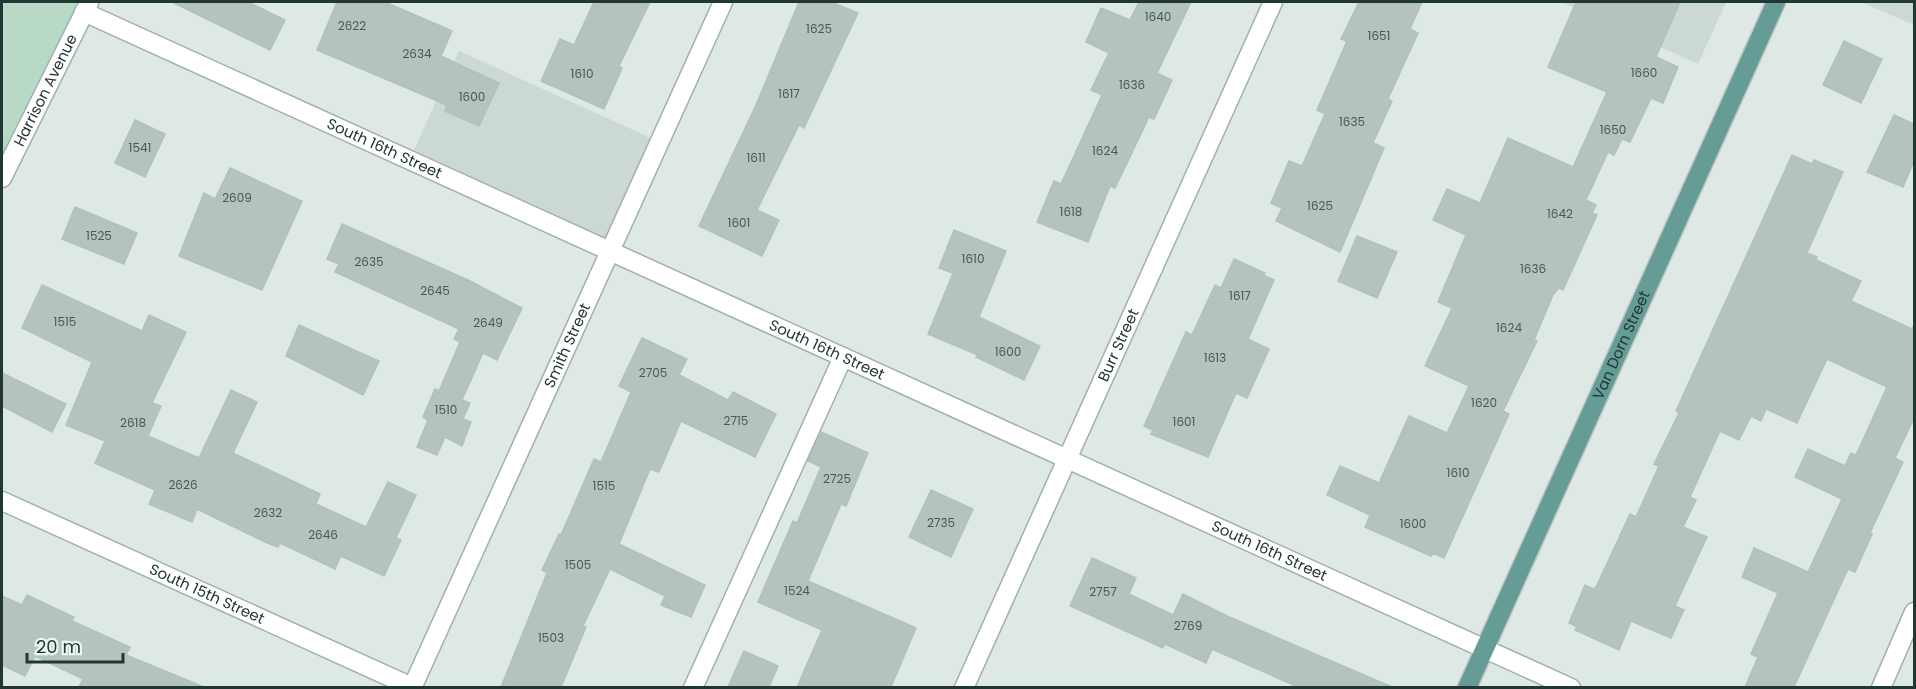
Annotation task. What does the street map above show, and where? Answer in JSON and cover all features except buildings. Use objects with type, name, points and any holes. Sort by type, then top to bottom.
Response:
[{"type":"main road","name":"Van Dorn Street","points":[[1467,687],[1776,2]]},
{"type":"street","name":"Smith Street","points":[[412,687],[723,2]]},
{"type":"street","name":"Burr Street","points":[[964,687],[1273,2]]},
{"type":"street","name":"South 16th Street","points":[[87,7],[611,252],[1571,687]]},
{"type":"street","name":"Harrison Avenue","points":[[2,178],[87,7]]},
{"type":"street","points":[[693,687],[843,357]]},
{"type":"street","name":"South 15th Street","points":[[2,501],[412,687]]},
{"type":"street","points":[[1881,687],[1914,612]]},
{"type":"shaded area","points":[[1561,2],[1726,2],[1698,64]]},
{"type":"shaded area","points":[[1861,2],[1914,2],[1914,25]]},
{"type":"shaded area","points":[[459,51],[660,142],[611,252],[409,161]]},
{"type":"green space","points":[[2,2],[89,2],[2,178]]}]
